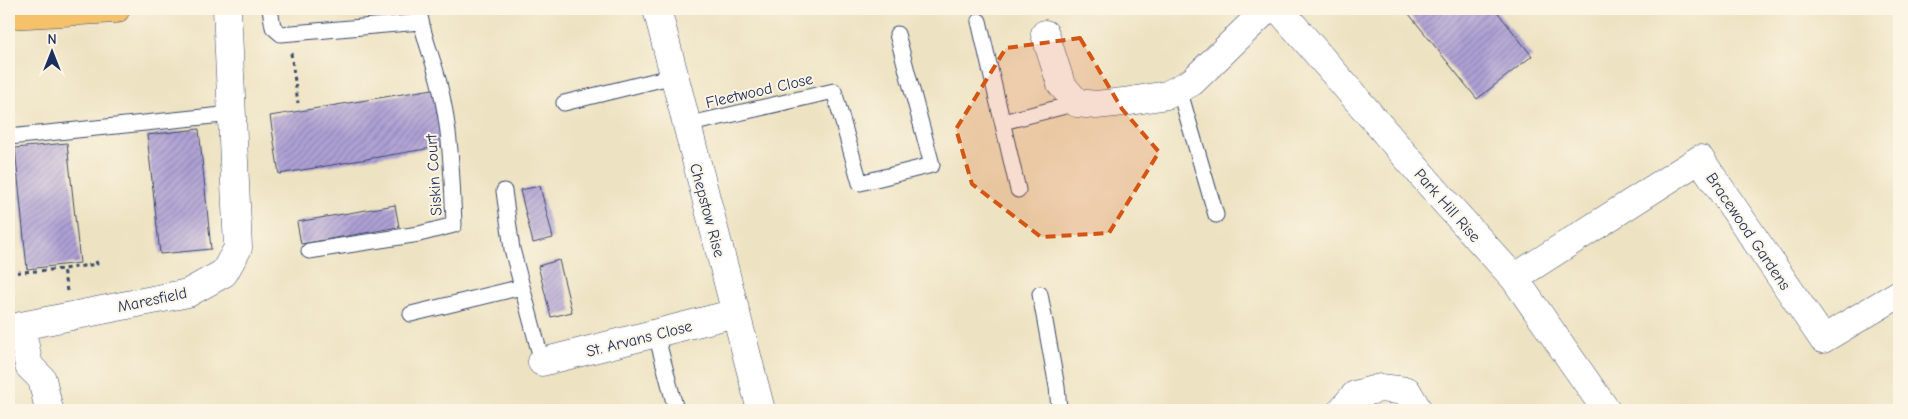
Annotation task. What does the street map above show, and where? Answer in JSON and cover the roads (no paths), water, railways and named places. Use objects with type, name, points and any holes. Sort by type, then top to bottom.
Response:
[{"type":"highway","points":[[9,15],[116,9]]},
{"type":"street","name":"Maresfield","points":[[49,410],[42,379],[29,366],[21,326],[188,293],[224,273],[238,248],[227,9]]},
{"type":"street","name":"Chepstow Rise","points":[[657,9],[760,410]]},
{"type":"street","points":[[1044,34],[1061,84],[1077,103],[1096,105],[1124,102],[1167,95],[1192,82],[1267,9]]},
{"type":"street","name":"Park Hill Rise","points":[[1279,9],[1446,203],[1514,278],[1606,410]]},
{"type":"street","name":"Bracewood Gardens","points":[[1514,278],[1700,159],[1823,339],[1899,294]]},
{"type":"street","name":"St. Arvans Close","points":[[542,362],[736,313]]},
{"type":"street","points":[[1342,410],[1355,395],[1380,388],[1406,391],[1418,410]]},
{"type":"lane","points":[[270,9],[273,27],[281,34],[420,16]]},
{"type":"lane","name":"Siskin Court","points":[[309,251],[419,234],[454,225],[452,152],[439,83],[420,16]]},
{"type":"lane","points":[[979,21],[1018,190]]},
{"type":"lane","name":"Fleetwood Close","points":[[686,125],[834,91],[860,183],[932,165],[897,34]]},
{"type":"lane","points":[[564,103],[674,76]]},
{"type":"lane","points":[[1179,88],[1216,215]]},
{"type":"lane","points":[[1003,122],[1077,103]]},
{"type":"lane","points":[[9,137],[232,114]]},
{"type":"lane","points":[[504,192],[512,249],[542,362]]},
{"type":"lane","points":[[411,314],[522,287]]},
{"type":"lane","points":[[1040,294],[1057,387],[1059,408],[1057,410]]},
{"type":"lane","points":[[656,334],[676,410]]}]
